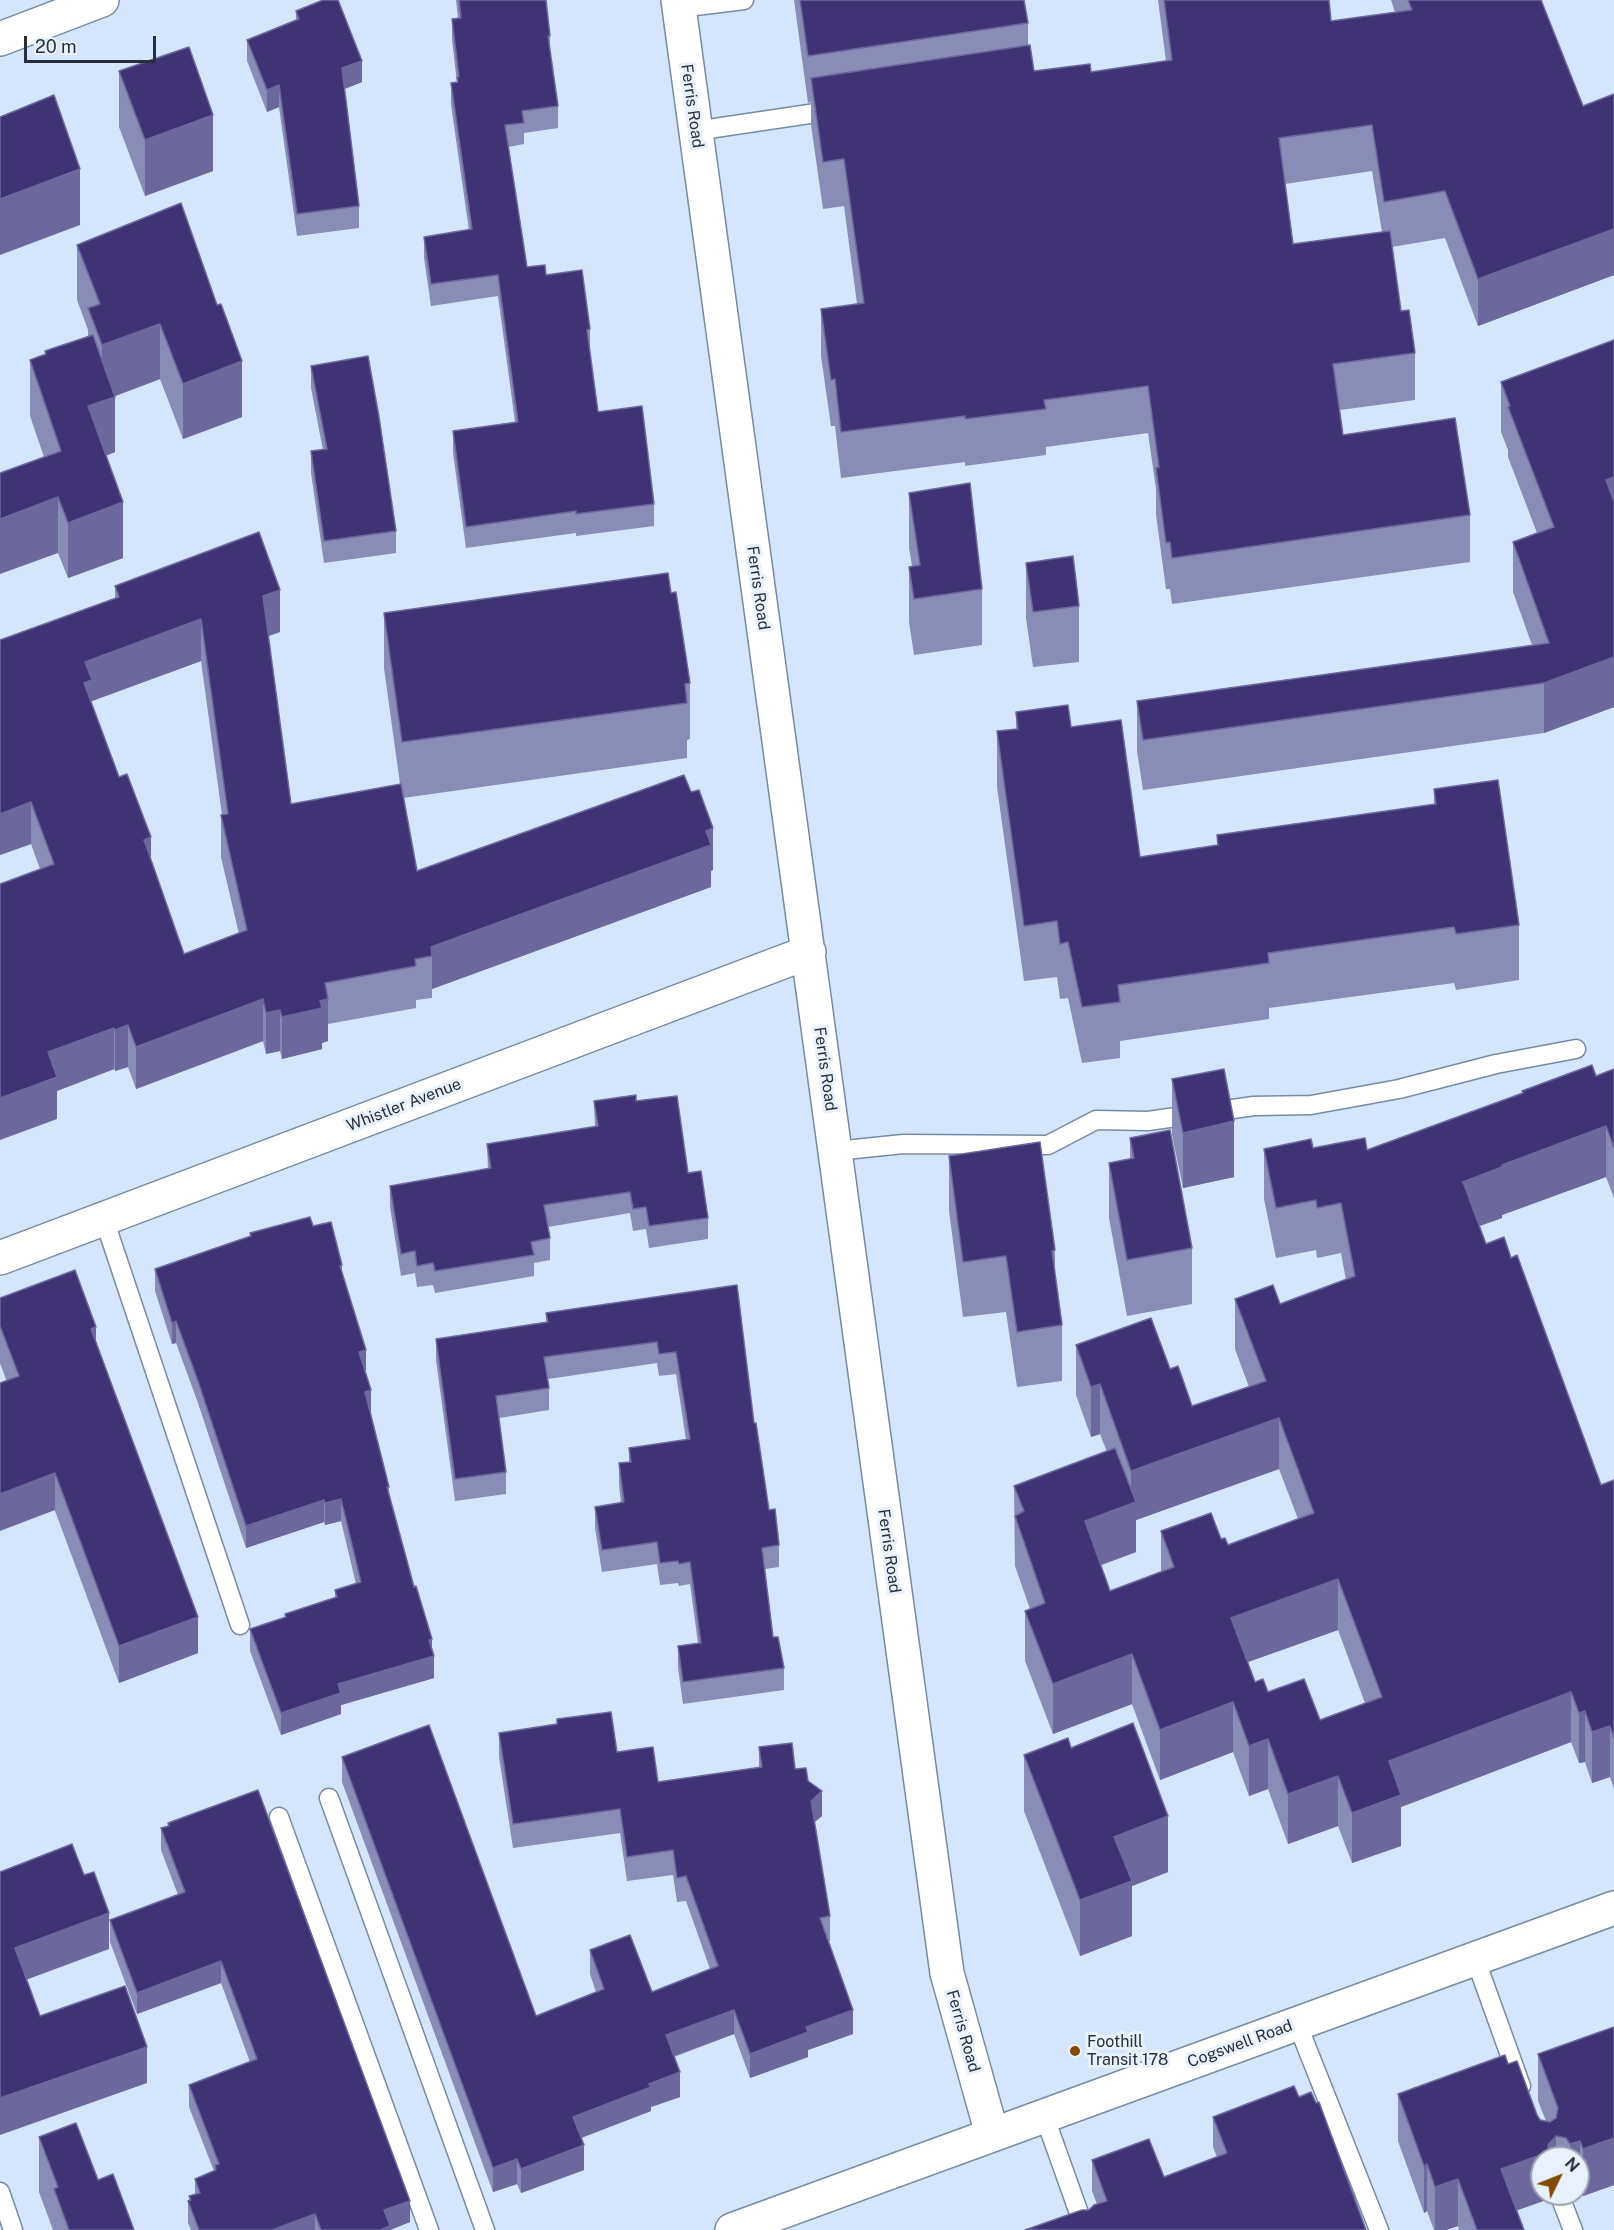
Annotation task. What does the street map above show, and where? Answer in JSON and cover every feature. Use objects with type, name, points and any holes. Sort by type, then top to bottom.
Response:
[{"type":"street","points":[[0,39],[102,0]]},
{"type":"street","name":"Ferris Road","points":[[678,4],[947,1973],[992,2134]]},
{"type":"street","name":"Whistler Avenue","points":[[0,1258],[809,952]]},
{"type":"street","name":"Cogswell Road","points":[[732,2230],[1614,1908]]},
{"type":"lane","points":[[678,4],[744,0]]},
{"type":"lane","points":[[695,131],[855,107]]},
{"type":"lane","points":[[836,1151],[903,1144],[1048,1145],[1096,1120],[1148,1121],[1254,1106],[1311,1105],[1399,1089],[1496,1064],[1576,1049]]},
{"type":"lane","points":[[104,1219],[240,1625]]},
{"type":"lane","points":[[328,1798],[485,2230]]},
{"type":"lane","points":[[279,1817],[429,2230]]},
{"type":"lane","points":[[1475,1958],[1527,2102]]},
{"type":"lane","points":[[1297,2023],[1379,2230]]},
{"type":"lane","points":[[1044,2115],[1085,2230]]},
{"type":"lane","points":[[0,2192],[13,2230]]},
{"type":"lane","points":[[1565,2206],[1574,2230]]},
{"type":"building","points":[[323,0],[338,0],[362,61],[342,68],[359,206],[297,214],[279,85],[267,90],[247,40],[299,19],[296,11]]},
{"type":"building","points":[[459,0],[546,0],[550,36],[548,36],[558,106],[522,111],[524,123],[505,125],[527,267],[545,265],[546,275],[582,270],[598,412],[642,406],[654,504],[576,514],[576,511],[466,527],[453,431],[518,422],[498,275],[431,284],[424,237],[472,229],[451,83],[458,82],[457,77],[459,77],[452,19],[461,18]]},
{"type":"building","points":[[800,0],[1024,0],[1028,23],[808,56]]},
{"type":"building","points":[[1164,0],[1329,0],[1331,21],[1412,10],[1408,0],[1541,0],[1583,106],[1614,94],[1614,229],[1478,279],[1445,191],[1384,202],[1372,125],[1279,138],[1293,244],[1390,231],[1401,311],[1409,310],[1415,353],[1333,364],[1343,435],[1455,418],[1470,515],[1172,558],[1170,542],[1166,543],[1148,386],[1044,400],[1046,409],[965,419],[965,416],[841,432],[835,379],[831,380],[821,309],[864,303],[844,159],[823,162],[811,78],[1030,45],[1034,71],[1090,64],[1091,72],[1172,60]]},
{"type":"building","points":[[189,47],[213,115],[145,140],[119,71]]},
{"type":"building","points":[[54,95],[80,169],[0,199],[0,117]]},
{"type":"building","points":[[181,203],[217,305],[221,304],[242,361],[183,384],[160,324],[102,345],[88,308],[100,304],[77,245]]},
{"type":"building","points":[[93,335],[115,397],[88,406],[123,502],[68,523],[58,497],[0,519],[0,473],[61,451],[30,360],[46,354],[45,351]]},
{"type":"building","points":[[1614,340],[1614,477],[1606,480],[1614,502],[1614,657],[1544,683],[1143,740],[1137,701],[1549,643],[1513,542],[1554,527],[1508,407],[1510,406],[1501,382]]},
{"type":"building","points":[[368,356],[396,531],[324,541],[311,451],[327,449],[311,366]]},
{"type":"building","points":[[970,483],[982,589],[914,599],[909,567],[920,565],[909,493]]},
{"type":"building","points":[[259,532],[280,590],[263,596],[291,804],[401,784],[417,871],[684,775],[691,792],[699,790],[713,828],[706,831],[711,845],[431,947],[432,956],[415,959],[416,966],[325,983],[328,999],[320,1001],[322,1008],[282,1017],[280,1010],[266,1013],[263,999],[136,1047],[128,1025],[115,1030],[114,1028],[48,1052],[57,1077],[0,1098],[0,884],[54,864],[31,802],[0,814],[0,640],[119,597],[115,586]],"holes":[[[201,619],[228,814],[221,815],[247,930],[184,954],[144,840],[151,837],[127,774],[119,777],[84,683],[92,680],[85,662]]]},
{"type":"building","points":[[1073,556],[1079,606],[1033,612],[1026,563]]},
{"type":"building","points":[[668,573],[671,593],[676,592],[690,683],[685,684],[687,703],[402,742],[384,613]]},
{"type":"building","points":[[1068,705],[1071,727],[1121,720],[1140,857],[1218,845],[1217,835],[1436,804],[1434,789],[1498,780],[1519,925],[1456,934],[1454,927],[1268,953],[1269,963],[1118,985],[1120,1002],[1082,1007],[1068,942],[1060,944],[1057,921],[1024,926],[997,731],[1018,729],[1016,712]]},
{"type":"building","points":[[1592,1065],[1596,1076],[1614,1069],[1614,1148],[1606,1126],[1463,1182],[1486,1244],[1504,1237],[1511,1258],[1517,1255],[1601,1485],[1614,1480],[1614,1738],[1610,1726],[1592,1732],[1585,1711],[1579,1713],[1571,1692],[1389,1761],[1401,1795],[1352,1813],[1338,1776],[1288,1794],[1268,1739],[1249,1746],[1233,1702],[1160,1730],[1132,1654],[1053,1684],[1025,1611],[1045,1603],[1015,1516],[1024,1511],[1014,1486],[1115,1448],[1136,1502],[1085,1521],[1110,1591],[1174,1567],[1161,1531],[1211,1513],[1221,1539],[1225,1538],[1228,1545],[1314,1513],[1279,1418],[1131,1471],[1100,1384],[1091,1387],[1076,1345],[1151,1318],[1170,1369],[1178,1366],[1192,1406],[1266,1381],[1235,1299],[1273,1285],[1280,1304],[1355,1276],[1341,1203],[1317,1208],[1316,1200],[1276,1208],[1264,1149],[1311,1139],[1313,1148],[1365,1138],[1367,1150],[1523,1093],[1522,1091]],"holes":[[[1338,1579],[1382,1697],[1320,1720],[1304,1679],[1268,1692],[1263,1679],[1255,1682],[1231,1618]]]},
{"type":"building","points":[[1224,1069],[1234,1121],[1183,1133],[1172,1079]]},
{"type":"building","points":[[636,1095],[636,1101],[677,1096],[688,1173],[701,1171],[708,1218],[649,1226],[646,1207],[633,1209],[630,1192],[544,1205],[550,1238],[531,1242],[534,1255],[435,1271],[433,1263],[417,1266],[415,1251],[401,1254],[390,1186],[491,1168],[487,1144],[598,1126],[594,1101]]},
{"type":"building","points":[[1170,1130],[1192,1248],[1127,1260],[1109,1163],[1134,1158],[1130,1138]]},
{"type":"building","points":[[1040,1142],[1055,1250],[1052,1251],[1062,1325],[1017,1332],[1006,1256],[963,1262],[949,1156]]},
{"type":"building","points":[[310,1217],[313,1226],[331,1222],[342,1265],[340,1266],[366,1350],[359,1352],[371,1390],[365,1392],[389,1487],[387,1487],[414,1587],[416,1586],[432,1639],[429,1640],[434,1656],[338,1684],[341,1693],[281,1713],[250,1629],[286,1617],[285,1614],[337,1597],[335,1590],[361,1582],[341,1499],[325,1503],[324,1500],[246,1526],[198,1381],[176,1321],[172,1323],[155,1269],[251,1236],[250,1233]]},
{"type":"building","points":[[75,1270],[96,1327],[91,1329],[198,1617],[119,1646],[55,1473],[0,1494],[0,1383],[19,1376],[0,1326],[0,1298]]},
{"type":"building","points":[[737,1285],[754,1423],[756,1423],[769,1510],[775,1509],[779,1545],[762,1548],[773,1637],[778,1637],[784,1668],[683,1682],[678,1646],[701,1643],[690,1562],[660,1563],[657,1542],[602,1550],[595,1507],[624,1502],[619,1463],[631,1462],[629,1448],[690,1439],[676,1352],[659,1354],[657,1342],[544,1357],[549,1388],[496,1396],[506,1472],[455,1479],[436,1339],[548,1322],[546,1313]]},
{"type":"building","points":[[611,1712],[617,1752],[653,1747],[658,1782],[762,1767],[759,1747],[792,1743],[795,1769],[806,1768],[808,1781],[822,1791],[811,1801],[830,1916],[820,1918],[853,2010],[806,2027],[808,2032],[750,2054],[734,2010],[666,2035],[680,2072],[649,2084],[651,2087],[573,2117],[584,2145],[521,2169],[517,2159],[493,2168],[342,1757],[429,1725],[536,2016],[604,1989],[590,1950],[630,1935],[652,1992],[718,1966],[686,1876],[677,1878],[673,1850],[627,1857],[620,1809],[513,1824],[499,1733],[557,1724],[557,1719]]},
{"type":"building","points":[[1133,1723],[1168,1816],[1114,1837],[1132,1881],[1080,1900],[1024,1755],[1068,1738],[1071,1748]]},
{"type":"building","points":[[258,1790],[410,2201],[384,2210],[390,2226],[380,2230],[321,2230],[315,2214],[272,2230],[199,2230],[188,2201],[191,2200],[189,2196],[200,2193],[195,2179],[216,2170],[215,2165],[219,2164],[189,2085],[257,2059],[221,1961],[137,1993],[110,1920],[185,1892],[161,1828],[169,1826],[168,1823]]},
{"type":"building","points":[[72,1844],[84,1875],[94,1872],[109,1913],[15,1948],[40,2016],[125,1986],[147,2047],[0,2098],[0,1872]]},
{"type":"building","points":[[1614,2027],[1614,2138],[1590,2147],[1582,2146],[1580,2141],[1570,2144],[1566,2138],[1556,2136],[1548,2146],[1530,2146],[1530,2159],[1501,2169],[1524,2230],[1477,2230],[1458,2179],[1435,2187],[1427,2164],[1424,2166],[1398,2094],[1505,2055],[1508,2064],[1517,2061],[1540,2120],[1550,2122],[1556,2118],[1558,2108],[1538,2054]]},
{"type":"building","points":[[1294,2086],[1299,2097],[1311,2092],[1316,2103],[1319,2102],[1366,2230],[1025,2230],[1082,2210],[1089,2210],[1094,2205],[1107,2201],[1092,2160],[1149,2139],[1164,2177],[1227,2153],[1213,2117]]},
{"type":"building","points":[[76,2123],[98,2180],[113,2174],[134,2230],[69,2230],[54,2189],[58,2187],[39,2137]]},
{"type":"place","name":"Foothill Transit 178","points":[[1075,2051]]}]
